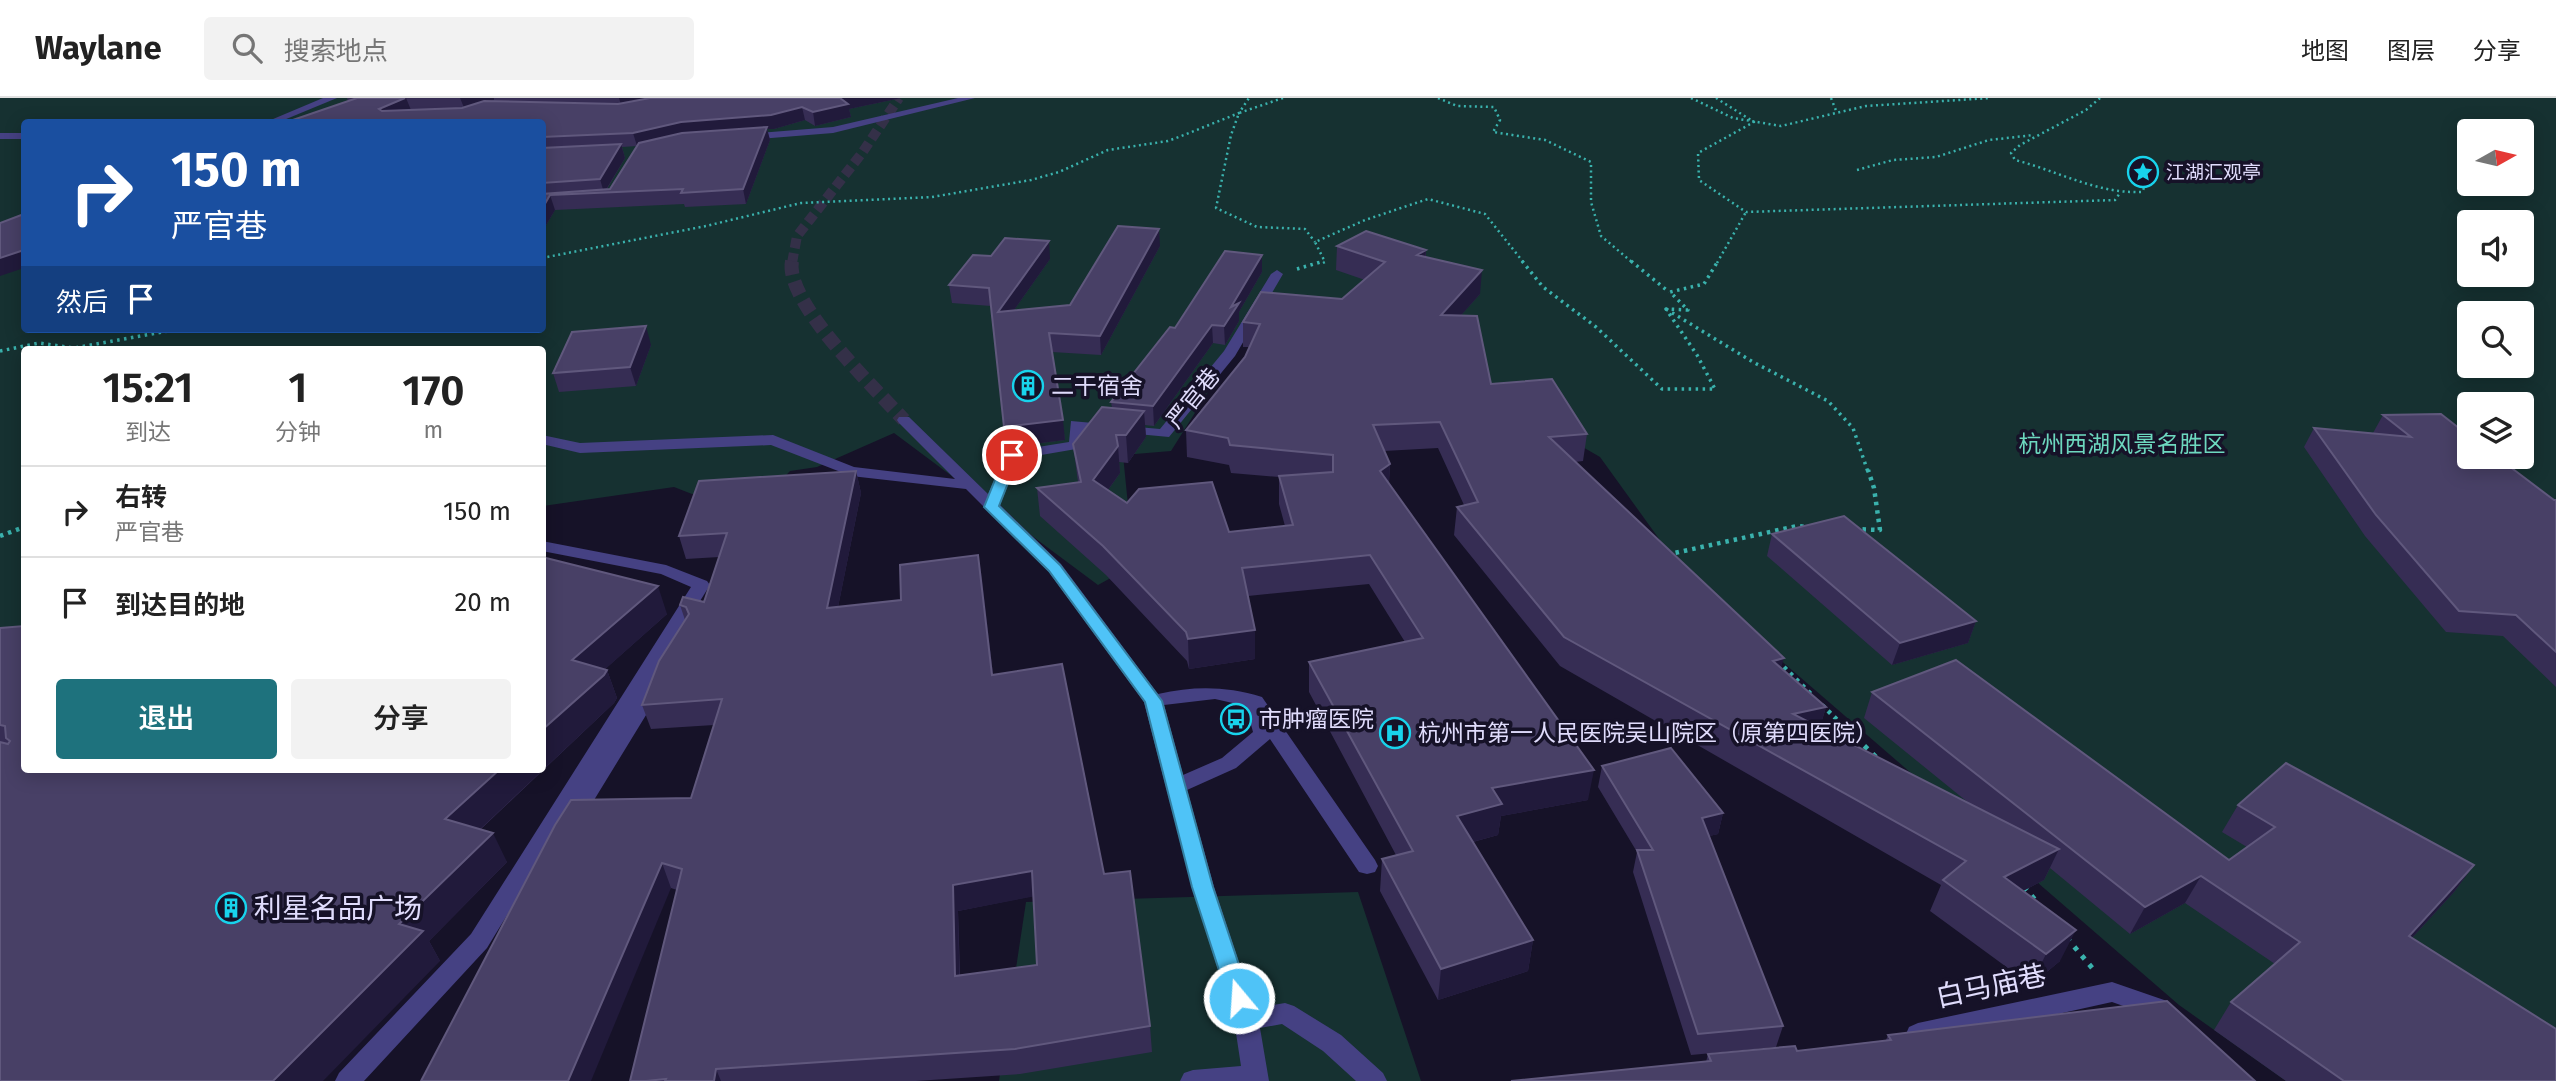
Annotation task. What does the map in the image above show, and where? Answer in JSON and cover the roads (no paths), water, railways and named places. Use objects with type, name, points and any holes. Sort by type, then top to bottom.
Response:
[{"type":"street","points":[[279,119],[332,98]]},
{"type":"street","points":[[739,137],[833,130],[970,98]]},
{"type":"street","points":[[0,136],[21,136]]},
{"type":"street","name":"严官巷","points":[[991,507],[1012,455],[1077,445],[1076,424],[1164,434],[1230,354],[1277,274]]},
{"type":"street","points":[[904,419],[1055,568],[1153,701],[1203,887],[1246,1020],[1256,1079],[1193,1081]]},
{"type":"street","points":[[546,440],[580,448],[773,440],[851,471],[969,485]]},
{"type":"street","points":[[348,1081],[479,941],[701,585],[666,570],[546,547]]},
{"type":"street","points":[[496,953],[554,848],[685,636]]},
{"type":"street","points":[[1153,701],[1204,691],[1228,692],[1255,702],[1367,866]]},
{"type":"street","points":[[1176,787],[1229,763],[1263,734],[1255,702]]},
{"type":"street","name":"白马庙巷","points":[[1897,1038],[2112,992],[2158,1009],[2187,1033]]},
{"type":"street","points":[[1246,1020],[1284,1013],[1332,1043],[1374,1081]]},
{"type":"tunnel","points":[[792,263],[797,236],[862,153],[899,98]]},
{"type":"tunnel","points":[[792,263],[793,278],[802,299],[817,321],[854,367],[904,420]]},
{"type":"place","name":"江湖汇观亭","points":[[2143,172]]},
{"type":"place","name":"二干宿舍","points":[[1028,386]]},
{"type":"place","name":"市肿瘤医院","points":[[1236,719]]},
{"type":"place","name":"杭州市第一人民医院吴山院区（原第四医院）","points":[[1395,733]]},
{"type":"place","name":"利星名品广场","points":[[231,908]]},
{"type":"park label","name":"杭州西湖风景名胜区","points":[[2122,444]]}]
